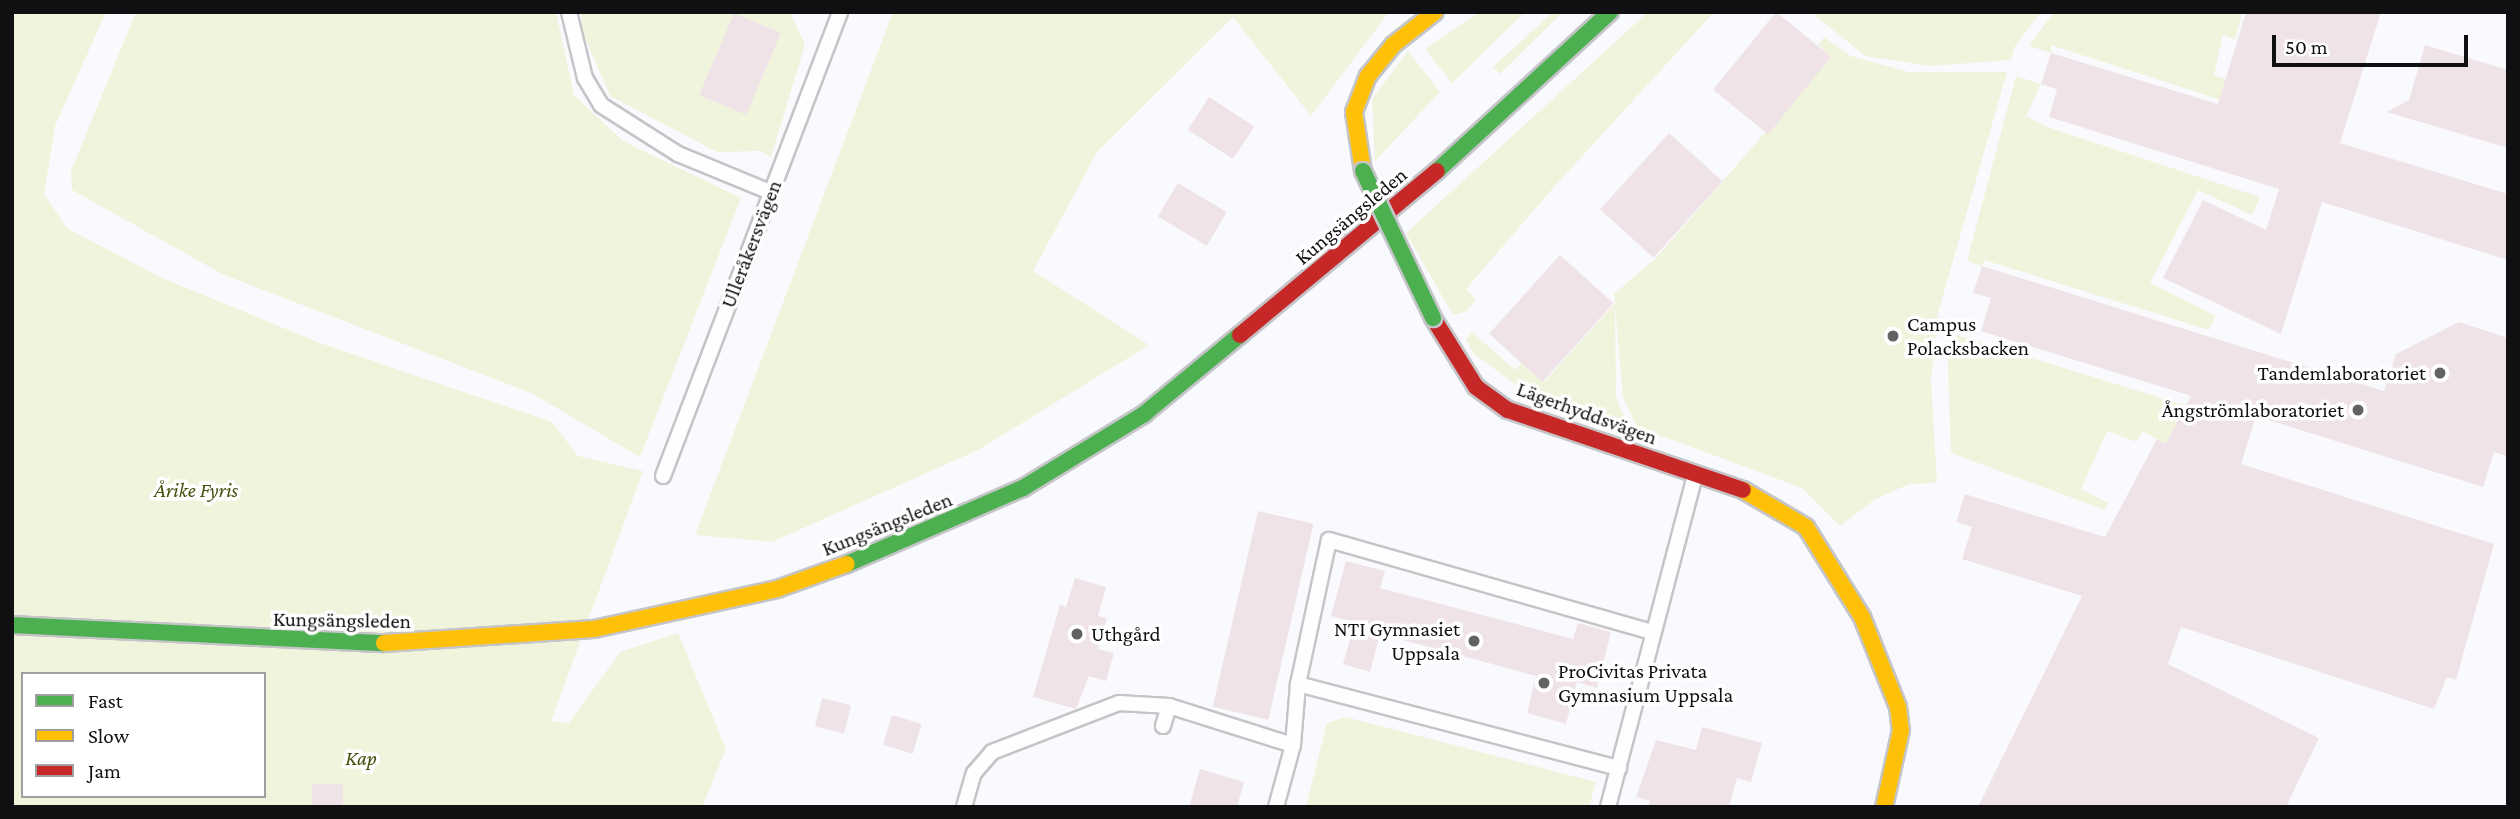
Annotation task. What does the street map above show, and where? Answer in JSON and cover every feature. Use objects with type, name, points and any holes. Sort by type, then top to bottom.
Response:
[{"type":"main road","name":"Lägerhyddsvägen","points":[[1435,12],[1393,45],[1368,76],[1354,112],[1363,171],[1433,318],[1476,387],[1508,410],[1754,494],[1806,527],[1839,574],[1898,707],[1901,730],[1884,807]]},
{"type":"main road","name":"Kungsängsleden","points":[[12,625],[400,643],[594,629],[777,589],[894,548],[1023,488],[1144,414],[1404,201],[1610,12]]},
{"type":"lane","points":[[569,12],[586,78],[601,105],[678,154],[770,192]]},
{"type":"lane","name":"Ulleråkersvägen","points":[[663,475],[840,12]]},
{"type":"lane","points":[[1608,807],[1695,474]]},
{"type":"lane","points":[[1276,807],[1293,745],[1298,684],[1329,541],[1653,632]]},
{"type":"lane","points":[[1298,684],[1619,768]]},
{"type":"lane","points":[[964,807],[974,773],[992,752],[1119,703],[1168,706],[1293,745]]},
{"type":"lane","points":[[1163,726],[1168,706]]},
{"type":"green space","name":"Årike Fyris","points":[[17,12],[106,12],[55,126],[44,194],[67,228],[160,277],[320,343],[552,422],[578,456],[643,471],[551,721],[569,723],[620,652],[678,633],[726,749],[702,807],[12,807],[12,21]]},
{"type":"green space","points":[[136,12],[556,12],[574,95],[623,141],[741,198],[640,457],[531,393],[224,275],[72,190],[71,171]]},
{"type":"green space","points":[[581,12],[790,12],[805,45],[771,157],[761,151],[717,152],[610,96],[583,33]]},
{"type":"green space","points":[[893,12],[1389,12],[1311,116],[1233,17],[1097,152],[1033,271],[1149,345],[978,450],[772,542],[695,535]]},
{"type":"green space","points":[[1479,12],[1525,12],[1452,83],[1425,49]]},
{"type":"green space","points":[[1553,12],[1563,12],[1500,74],[1493,67]]},
{"type":"green space","points":[[1648,12],[1714,12],[1554,187],[1466,289],[1476,299],[1467,311],[1453,315],[1406,233]]},
{"type":"green space","points":[[1811,12],[2041,12],[2015,46],[2011,60],[1930,66],[1865,56]]},
{"type":"green space","points":[[2054,12],[2243,12],[2235,39],[2223,35],[2214,75],[2299,106],[2295,124],[2051,45],[2051,53],[2029,46]]},
{"type":"green space","points":[[1824,37],[1851,56],[1909,72],[2007,72],[1938,313],[1931,380],[1937,483],[1909,484],[1874,500],[1840,526],[1802,488],[1637,427],[1623,397],[1615,307],[1616,397],[1627,425],[1516,385],[1474,354],[1466,340],[1472,332],[1515,370],[1522,363],[1544,382],[1615,303],[1614,294],[1655,259],[1831,57],[1818,45]]},
{"type":"green space","points":[[1408,51],[1440,92],[1375,161],[1372,99]]},
{"type":"green space","points":[[2016,76],[2041,84],[2026,116],[2050,128],[2260,197],[2252,215],[2198,190],[2150,283],[2216,316],[2209,330],[1984,260],[1982,266],[1967,261]]},
{"type":"green space","points":[[1957,335],[2197,409],[2166,444],[2142,431],[2137,442],[2107,431],[2081,489],[2108,503],[2105,510],[1951,453],[1947,340]]},
{"type":"green space","points":[[1346,717],[1596,782],[1589,807],[1306,807],[1327,723]]},
{"type":"building","points":[[1776,12],[1831,57],[1768,134],[1713,90]]},
{"type":"building","points":[[2246,12],[2381,12],[2340,143],[2508,194],[2508,260],[2322,202],[2281,334],[2163,278],[2203,200],[2266,230],[2279,189],[2049,117],[2057,89],[2041,84],[2051,53],[2218,104]]},
{"type":"building","points":[[734,13],[781,33],[746,115],[699,95]]},
{"type":"building","points":[[2425,45],[2508,70],[2508,148],[2387,112],[2409,100]]},
{"type":"building","points":[[1209,97],[1254,126],[1233,159],[1188,130]]},
{"type":"building","points":[[1669,133],[1723,181],[1654,258],[1600,210]]},
{"type":"building","points":[[1178,183],[1227,212],[1207,246],[1158,216]]},
{"type":"building","points":[[1560,255],[1614,303],[1543,382],[1489,334]]},
{"type":"building","name":"Ångströmlaboratoriet","points":[[1982,266],[2384,391],[2396,354],[2459,322],[2508,338],[2508,457],[2494,452],[2483,487],[2256,416],[2241,464],[2494,544],[2456,680],[2447,677],[2434,709],[2181,627],[2168,664],[2319,738],[2286,807],[1978,807],[2082,596],[1962,559],[1972,527],[1956,522],[1965,494],[2105,537],[2157,439],[2166,444],[2191,396],[1981,331],[1991,298],[1973,293]]},
{"type":"building","points":[[1258,511],[1314,524],[1268,720],[1213,707]]},
{"type":"building","points":[[1346,561],[1385,571],[1380,588],[1573,639],[1578,623],[1611,632],[1597,688],[1577,682],[1566,724],[1527,713],[1536,676],[1470,658],[1380,634],[1370,672],[1343,664],[1355,622],[1331,616]]},
{"type":"building","name":"Uthgård","points":[[1075,578],[1106,587],[1098,616],[1107,618],[1098,649],[1114,653],[1106,681],[1089,676],[1076,709],[1033,697],[1060,605],[1066,607]]},
{"type":"building","points":[[822,698],[851,705],[844,733],[815,726]]},
{"type":"building","points":[[892,715],[922,724],[913,754],[883,745]]},
{"type":"building","points":[[1702,727],[1762,743],[1751,782],[1737,778],[1729,807],[1648,807],[1650,801],[1636,797],[1656,740],[1696,750]]},
{"type":"building","points":[[1200,769],[1244,782],[1237,807],[1189,807]]},
{"type":"building","points":[[312,784],[343,784],[343,807],[312,807]]},
{"type":"traffic: fast","points":[[1437,171],[1610,12]]},
{"type":"traffic: fast","points":[[1363,171],[1433,318]]},
{"type":"traffic: fast","points":[[847,564],[1023,488],[1144,414],[1240,335]]},
{"type":"traffic: fast","points":[[12,625],[384,643]]},
{"type":"traffic: slow","points":[[1363,171],[1354,112],[1368,76],[1393,45],[1435,12]]},
{"type":"traffic: slow","points":[[1743,490],[1806,527],[1862,617],[1898,707],[1901,730],[1884,807]]},
{"type":"traffic: slow","points":[[384,643],[594,629],[777,589],[847,564]]},
{"type":"traffic: jam","points":[[1240,335],[1437,171]]},
{"type":"traffic: jam","points":[[1433,318],[1476,387],[1508,410],[1743,490]]},
{"type":"place","name":"Campus Polacksbacken","points":[[1893,336]]},
{"type":"place","name":"Tandemlaboratoriet","points":[[2440,373]]},
{"type":"place","name":"Ångströmlaboratoriet","points":[[2358,410]]},
{"type":"place","name":"Uthgård","points":[[1077,634]]},
{"type":"place","name":"NTI Gymnasiet Uppsala","points":[[1474,641]]},
{"type":"place","name":"ProCivitas Privata Gymnasium Uppsala","points":[[1544,683]]},
{"type":"park label","name":"Kap","points":[[361,758]]}]
